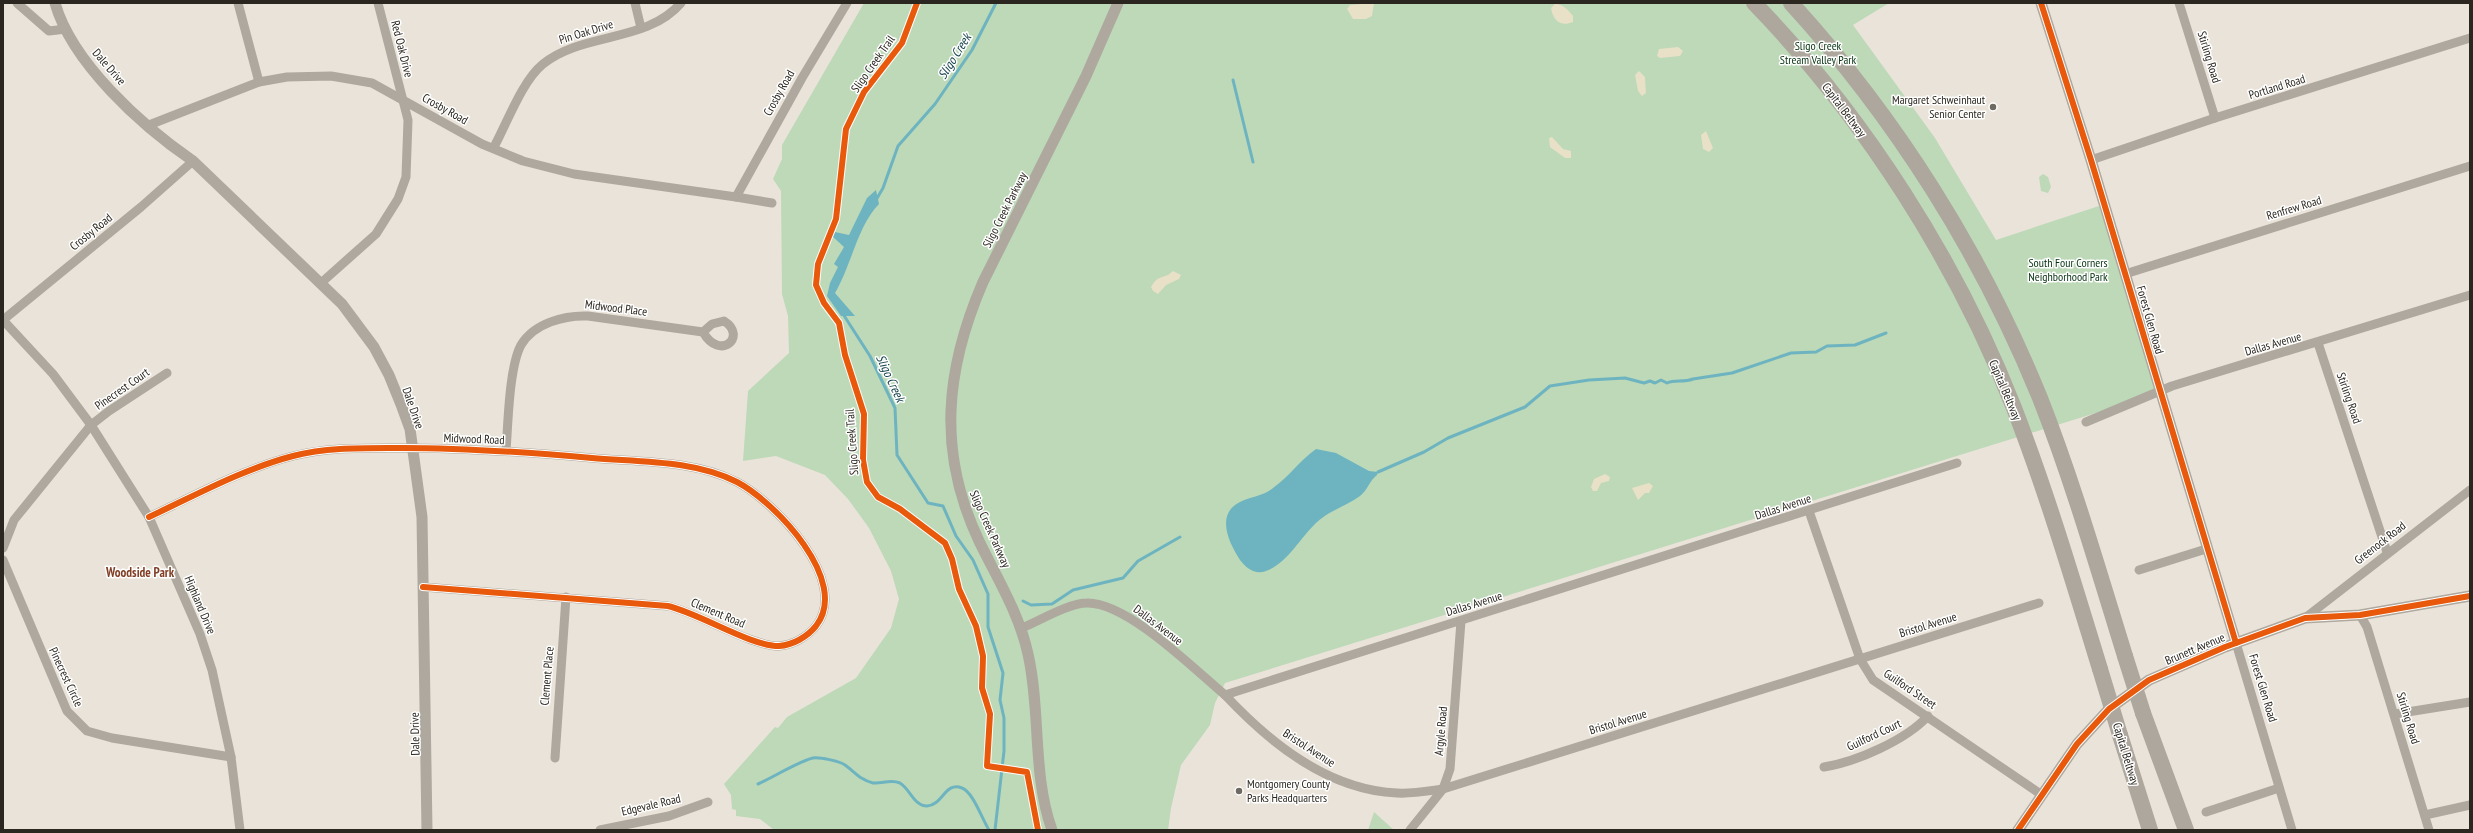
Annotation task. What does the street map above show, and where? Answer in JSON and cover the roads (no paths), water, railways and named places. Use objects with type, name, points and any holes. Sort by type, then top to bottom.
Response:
[{"type":"highway","name":"Capital Beltway","points":[[1754,3],[1800,54],[1869,144],[1932,240],[1964,300],[2010,399],[2034,461],[2150,830]]},
{"type":"highway","points":[[1791,3],[1820,35],[1892,127],[1941,202],[1989,287],[2040,398],[2065,465],[2179,830]]},
{"type":"highway","points":[[2143,713],[2186,830]]},
{"type":"street","points":[[17,3],[49,31],[66,29]]},
{"type":"street","name":"Dale Drive","points":[[55,3],[66,29],[89,66],[160,136],[167,136],[178,151],[193,161],[342,304],[377,352],[402,407],[410,429],[422,516],[427,830]]},
{"type":"street","points":[[238,3],[259,82]]},
{"type":"street","name":"Red Oak Drive","points":[[321,283],[376,234],[398,199],[406,177],[408,161],[408,120],[378,3]]},
{"type":"street","points":[[635,3],[641,28]]},
{"type":"street","name":"Pin Oak Drive","points":[[494,147],[529,80],[542,64],[556,54],[641,28],[662,18],[681,3]]},
{"type":"street","name":"Crosby Road","points":[[736,197],[802,78],[847,3]]},
{"type":"street","name":"Sligo Creek Parkway","points":[[1052,830],[1043,790],[1032,681],[1022,628],[962,500],[953,462],[950,412],[954,367],[968,317],[983,282],[1086,76],[1118,3]]},
{"type":"street","name":"Forest Glen Road","points":[[2040,3],[2091,160],[2206,549],[2292,830]]},
{"type":"street","name":"Stirling Road","points":[[2179,3],[2215,118]]},
{"type":"street","name":"Portland Road","points":[[2091,160],[2215,118],[2470,38]]},
{"type":"street","name":"Crosby Road","points":[[149,125],[259,82],[287,77],[331,76],[372,83],[482,144],[494,147],[524,161],[574,174],[772,203]]},
{"type":"street","name":"Crosby Road","points":[[3,320],[141,207],[193,161]]},
{"type":"street","name":"Renfrew Road","points":[[2125,274],[2470,166]]},
{"type":"street","name":"Dallas Avenue","points":[[2086,422],[2160,393],[2172,386],[2470,296]]},
{"type":"street","name":"Midwood Place","points":[[506,451],[510,399],[521,345],[535,331],[550,322],[572,316],[588,316],[703,332]]},
{"type":"street","name":"Highland Drive","points":[[3,320],[53,374],[91,425],[149,517],[200,634],[212,670],[231,757],[240,830]]},
{"type":"street","name":"Stirling Road","points":[[2318,343],[2387,552]]},
{"type":"street","name":"Pinecrest Court","points":[[91,425],[167,372]]},
{"type":"street","points":[[3,548],[14,520],[91,425]]},
{"type":"street","name":"Midwood Road","points":[[149,517],[249,470],[293,456],[350,448],[413,448],[506,451],[675,465],[703,470],[737,482]]},
{"type":"street","name":"Dallas Avenue","points":[[1022,628],[1086,603],[1107,606],[1123,613],[1165,644],[1225,695],[1958,463]]},
{"type":"street","name":"Clement Road","points":[[424,587],[668,606],[688,611],[766,645],[782,646],[800,640],[820,620],[825,599],[823,580],[796,533],[770,505],[737,482]]},
{"type":"street","name":"Greenock Road","points":[[2305,618],[2387,552],[2470,490]]},
{"type":"street","name":"Guilford Street","points":[[1809,511],[1860,659],[1873,680],[2042,795]]},
{"type":"street","points":[[2139,570],[2206,549]]},
{"type":"street","name":"Pinecrest Circle","points":[[3,560],[67,711],[79,725],[87,731],[112,738],[231,757]]},
{"type":"street","name":"Brunett Avenue","points":[[2018,830],[2077,744],[2109,708],[2149,680],[2236,643],[2305,618],[2360,615],[2470,596]]},
{"type":"street","name":"Clement Place","points":[[554,758],[566,597]]},
{"type":"street","name":"Bristol Avenue","points":[[1225,695],[1248,720],[1299,759],[1324,774],[1377,791],[1398,793],[1443,789],[2038,603]]},
{"type":"street","name":"Stirling Road","points":[[2360,615],[2367,626],[2395,714],[2429,830]]},
{"type":"street","name":"Argyle Road","points":[[1410,830],[1443,789],[1450,769],[1453,747],[1461,621]]},
{"type":"street","points":[[2395,714],[2470,702]]},
{"type":"street","name":"Guilford Court","points":[[1824,767],[1838,765],[1904,736],[1918,727],[1928,716]]},
{"type":"street","points":[[2206,812],[2279,788]]},
{"type":"street","name":"Edgevale Road","points":[[600,830],[669,816],[708,802]]},
{"type":"street","points":[[2425,815],[2470,805]]},
{"type":"water","points":[[876,190],[879,204],[860,234],[846,271],[835,293],[855,316],[841,316],[827,296],[830,283],[838,267],[834,264],[844,247],[832,236],[835,232],[849,235],[867,198]]},
{"type":"water","points":[[1316,449],[1336,453],[1369,471],[1378,472],[1377,475],[1360,496],[1319,520],[1280,563],[1262,572],[1251,570],[1240,560],[1232,545],[1226,529],[1228,514],[1232,507],[1240,502],[1261,495],[1279,484]]},
{"type":"waterway","name":"Sligo Creek","points":[[876,200],[883,188],[898,146],[935,104],[972,50],[996,3]]},
{"type":"waterway","points":[[1233,80],[1253,162]]},
{"type":"waterway","name":"Sligo Creek","points":[[843,314],[870,356],[895,408],[897,455],[928,503],[943,506],[956,536],[973,560],[988,594],[988,627],[1003,673],[1000,700],[1004,718],[1004,751],[995,830]]},
{"type":"waterway","points":[[1378,472],[1424,452],[1448,438],[1525,407],[1550,386],[1589,380],[1625,378],[1644,383],[1650,381],[1655,383],[1661,380],[1667,383],[1673,381],[1686,381],[1732,373],[1791,353],[1816,352],[1827,346],[1855,345],[1886,333]]},
{"type":"waterway","points":[[1023,601],[1031,605],[1052,604],[1073,590],[1123,578],[1138,561],[1180,537]]},
{"type":"waterway","points":[[758,784],[807,760],[813,758],[829,760],[839,762],[868,782],[876,783],[893,781],[900,783],[907,789],[915,800],[927,806],[937,802],[948,790],[956,787],[962,788],[974,800],[989,830]]},
{"type":"place","name":"Margaret Schweinhaut Senior Center","points":[[1993,107]]},
{"type":"place","name":"Montgomery County Parks Headquarters","points":[[1239,791]]},
{"type":"district","name":"Woodside Park","points":[[140,572]]},
{"type":"park label","name":"Sligo Creek Stream Valley Park","points":[[1818,53]]},
{"type":"park label","name":"South Four Corners Neighborhood Park","points":[[2068,270]]}]
